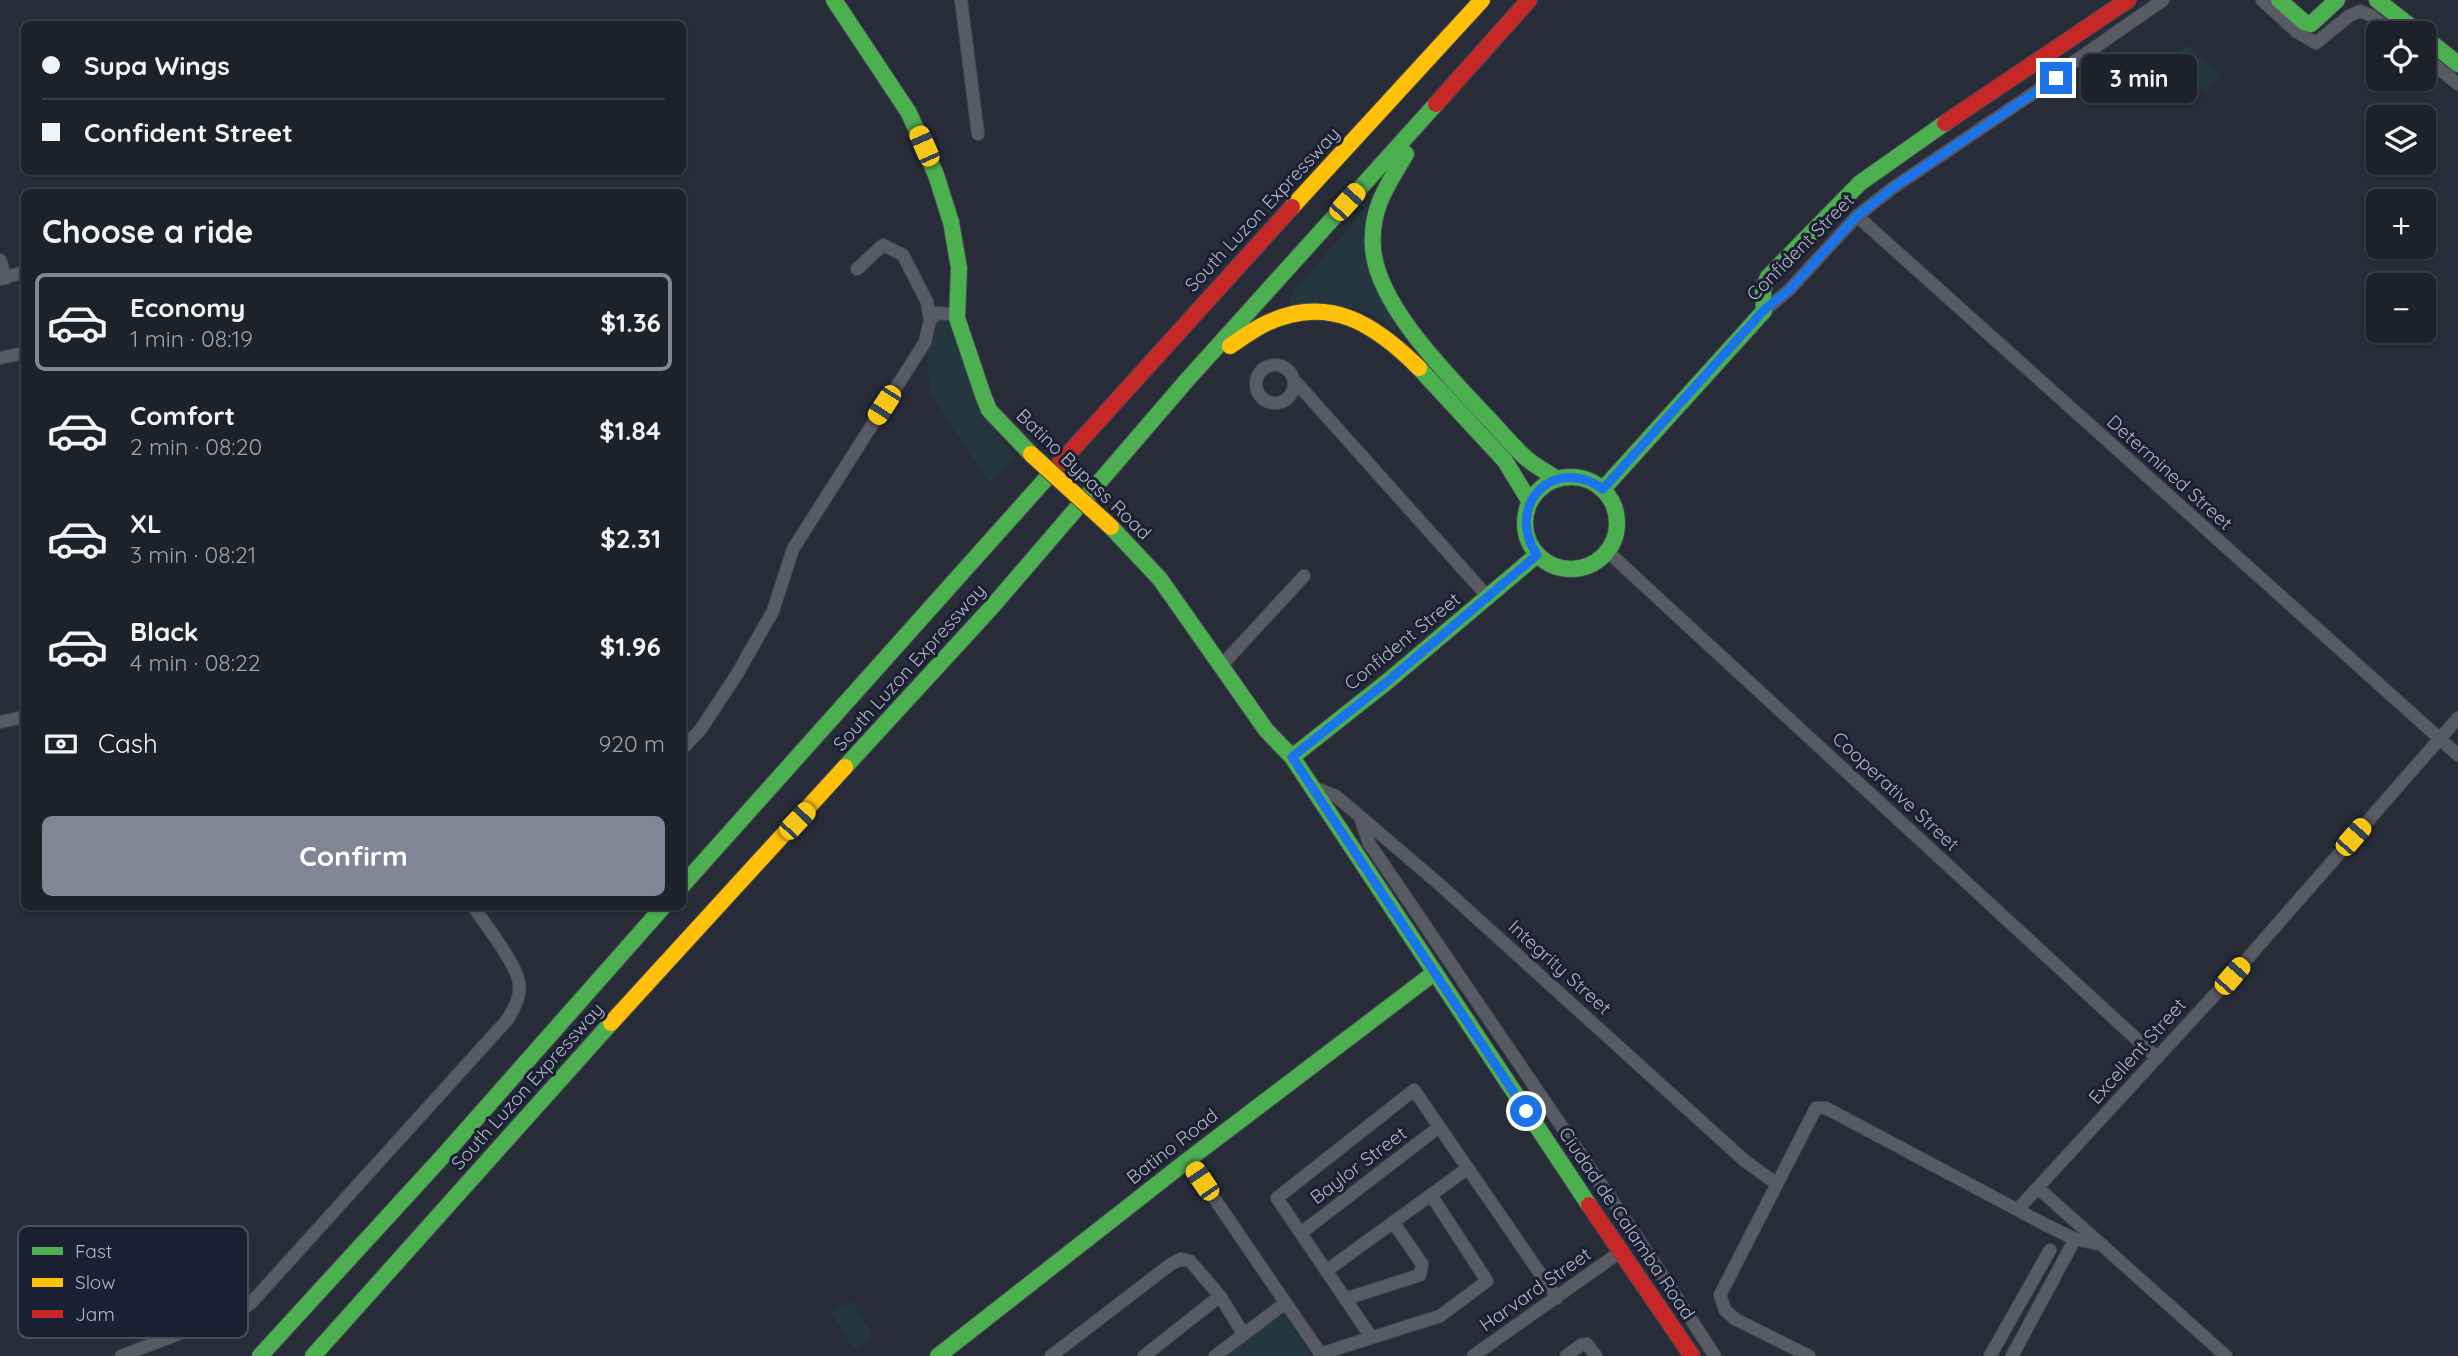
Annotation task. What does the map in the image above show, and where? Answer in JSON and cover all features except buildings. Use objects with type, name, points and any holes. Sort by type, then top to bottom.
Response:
[{"type":"main road","name":"Batino Bypass Road","points":[[834,0],[909,113],[936,175],[951,222],[959,268],[957,318],[989,410],[1031,454],[1111,527],[1160,579],[1266,730],[1292,757],[1311,787]]},
{"type":"main road","name":"South Luzon Expressway","points":[[686,882],[1177,332],[1482,0]]},
{"type":"main road","name":"South Luzon Expressway","points":[[313,1356],[572,1065],[991,608],[1187,380],[1529,0]]},
{"type":"main road","points":[[1764,310],[1763,289],[1768,277],[1860,183],[2128,0]]},
{"type":"main road","points":[[2279,0],[2304,22],[2311,24],[2337,0]]},
{"type":"main road","points":[[2377,0],[2404,21]]},
{"type":"main road","points":[[2436,47],[2458,64]]},
{"type":"main road","points":[[1427,113],[1378,202],[1373,228],[1373,251],[1379,275],[1388,297],[1407,327],[1460,388],[1526,458],[1557,479]]},
{"type":"main road","points":[[1187,380],[1251,332],[1284,316],[1320,310],[1349,316],[1376,329],[1418,366],[1512,469],[1530,502]]},
{"type":"main road","name":"Confident Street","points":[[1603,489],[1764,310]]},
{"type":"main road","points":[[1581,478],[1603,489],[1616,513],[1617,527],[1608,552],[1592,565],[1573,570],[1553,566],[1537,555],[1529,543],[1525,529],[1526,515],[1530,502],[1546,484],[1557,479],[1581,478]]},
{"type":"main road","name":"Confident Street","points":[[1292,757],[1537,555]]},
{"type":"main road","name":"Ciudad de Calamba Road","points":[[1311,787],[1692,1356]]},
{"type":"main road","name":"South Luzon Expressway","points":[[260,1356],[444,1155],[660,910]]},
{"type":"main road","name":"Batino Road","points":[[939,1356],[1188,1160],[1434,973]]},
{"type":"street","points":[[961,0],[978,134]]},
{"type":"street","name":"Confident Street","points":[[1764,310],[1789,290],[1857,216],[1894,187],[2056,78],[2071,64],[2163,0]]},
{"type":"street","points":[[2262,0],[2297,32],[2316,43],[2349,16],[2360,11],[2378,21]]},
{"type":"street","points":[[2436,67],[2458,84]]},
{"type":"street","name":"Determined Street","points":[[1857,216],[2458,755]]},
{"type":"street","points":[[686,746],[701,729],[773,611],[793,549],[925,342],[930,320],[927,302],[903,256],[883,245],[857,269]]},
{"type":"street","points":[[0,260],[3,279],[21,273]]},
{"type":"street","points":[[930,320],[937,313],[951,314],[957,318]]},
{"type":"street","points":[[0,358],[21,354]]},
{"type":"street","points":[[1294,380],[1488,597]]},
{"type":"street","name":"Cooperative Street","points":[[1608,552],[2157,1058]]},
{"type":"street","points":[[1221,666],[1304,576]]},
{"type":"street","points":[[0,722],[21,718]]},
{"type":"street","name":"Excellent Street","points":[[2018,1209],[2157,1058],[2458,718]]},
{"type":"street","name":"Integrity Street","points":[[1311,787],[1336,796],[1439,884],[1745,1161],[1777,1184]]},
{"type":"street","points":[[1360,817],[1368,843],[1716,1356]]},
{"type":"street","points":[[248,1305],[508,1019],[518,1002],[519,982],[512,965],[476,910]]},
{"type":"street","points":[[1371,1337],[1277,1198],[1414,1090],[1557,1298]]},
{"type":"street","points":[[1809,1356],[1735,1319],[1725,1310],[1720,1295],[1816,1108],[1826,1108],[2075,1239],[2103,1245]]},
{"type":"street","name":"Baylor Street","points":[[1300,1233],[1439,1127]]},
{"type":"street","points":[[1188,1160],[1321,1355],[1440,1316],[1487,1281],[1431,1195]]},
{"type":"street","points":[[1326,1271],[1468,1168]]},
{"type":"street","points":[[2038,1188],[2226,1356]]},
{"type":"street","points":[[1345,1299],[1420,1275],[1422,1264],[1393,1223]]},
{"type":"street","points":[[2012,1356],[2075,1239]]},
{"type":"street","points":[[1990,1356],[2050,1250]]},
{"type":"street","name":"Harvard Street","points":[[1473,1356],[1620,1252]]},
{"type":"street","points":[[1051,1356],[1178,1261],[1190,1261],[1220,1296],[1243,1333]]},
{"type":"street","points":[[1144,1356],[1220,1296]]},
{"type":"street","points":[[1215,1356],[1284,1304]]},
{"type":"street","points":[[121,1356],[168,1338]]},
{"type":"street","points":[[1566,1356],[1581,1345],[1587,1344],[1596,1356]]},
{"type":"shaded area","points":[[2187,44],[2221,75],[2206,92],[2172,61]]},
{"type":"shaded area","points":[[1368,205],[1396,323],[1395,332],[1382,321],[1358,309],[1332,305],[1288,306],[1294,291]]},
{"type":"shaded area","points":[[926,309],[958,312],[979,409],[1015,457],[989,483],[929,391]]},
{"type":"shaded area","points":[[852,1300],[874,1338],[854,1350],[831,1312]]},
{"type":"shaded area","points":[[1276,1316],[1286,1318],[1311,1356],[1225,1356]]},
{"type":"traffic: fast","points":[[834,0],[909,113],[924,147],[951,222],[959,268],[957,318],[983,395],[989,410],[1031,454]]},
{"type":"traffic: fast","points":[[2279,0],[2304,22],[2311,24],[2337,0]]},
{"type":"traffic: fast","points":[[2377,0],[2404,21]]},
{"type":"traffic: fast","points":[[2436,47],[2458,64]]},
{"type":"traffic: fast","points":[[845,767],[991,608],[1187,380],[1436,104]]},
{"type":"traffic: fast","points":[[1603,489],[1764,311],[1763,289],[1768,277],[1860,183],[1945,123]]},
{"type":"traffic: fast","points":[[1406,154],[1381,198],[1374,221],[1373,248],[1377,270],[1387,292],[1416,338],[1452,380],[1521,453],[1557,479]]},
{"type":"traffic: fast","points":[[1419,368],[1505,461],[1530,502]]},
{"type":"traffic: fast","points":[[686,882],[1052,472]]},
{"type":"traffic: fast","points":[[1571,477],[1589,480],[1604,490],[1614,505],[1617,523],[1614,541],[1604,556],[1589,566],[1571,569],[1553,566],[1538,556],[1528,541],[1525,523],[1528,505],[1538,490],[1553,480],[1571,477]]},
{"type":"traffic: fast","points":[[1111,527],[1160,579],[1266,730],[1292,757],[1589,1205]]},
{"type":"traffic: fast","points":[[1292,757],[1388,681],[1537,555]]},
{"type":"traffic: fast","points":[[260,1356],[444,1155],[660,910]]},
{"type":"traffic: fast","points":[[938,1356],[1188,1160],[1434,973]]},
{"type":"traffic: fast","points":[[313,1356],[611,1023]]},
{"type":"traffic: slow","points":[[1292,207],[1482,0]]},
{"type":"traffic: slow","points":[[1230,346],[1262,325],[1290,315],[1331,313],[1368,327],[1419,368]]},
{"type":"traffic: slow","points":[[1031,454],[1111,527]]},
{"type":"traffic: slow","points":[[611,1023],[845,767]]},
{"type":"traffic: jam","points":[[1436,104],[1529,0]]},
{"type":"traffic: jam","points":[[1945,123],[2128,0]]},
{"type":"traffic: jam","points":[[1052,472],[1292,207]]},
{"type":"traffic: jam","points":[[1589,1205],[1692,1356]]},
{"type":"route","points":[[1526,1111],[1292,757],[1388,681],[1537,555],[1529,543],[1525,529],[1526,515],[1530,502],[1546,484],[1557,479],[1581,478],[1603,489],[1764,310],[1789,290],[1857,216],[1894,187],[2056,78]]}]
